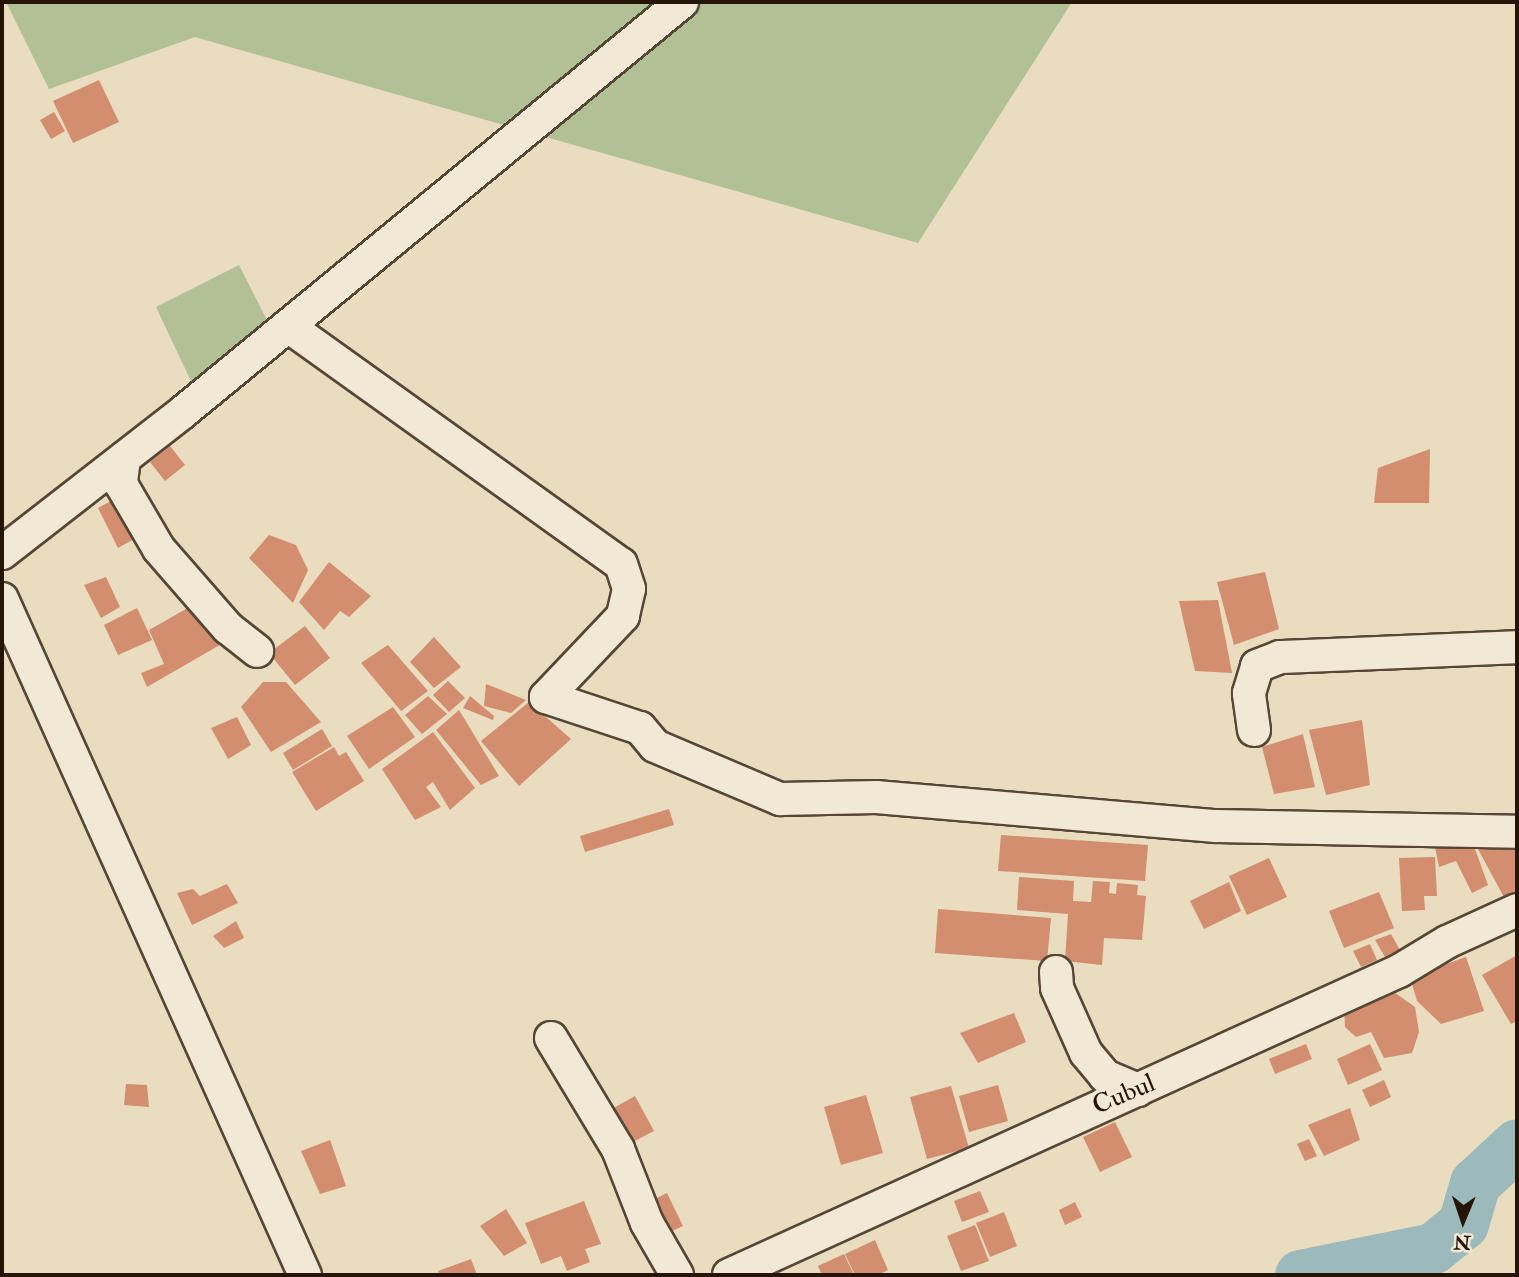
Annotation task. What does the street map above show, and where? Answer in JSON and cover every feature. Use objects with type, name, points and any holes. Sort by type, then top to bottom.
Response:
[{"type":"street","points":[[2,553],[288,326],[682,2]]},
{"type":"street","points":[[288,326],[621,564],[629,589],[622,616],[546,697],[640,729],[655,746],[780,799],[876,797],[1216,826],[1517,832]]},
{"type":"street","points":[[124,458],[121,484],[159,549],[228,628],[257,651]]},
{"type":"street","points":[[2,599],[305,1275]]},
{"type":"street","points":[[1254,730],[1249,693],[1257,666],[1280,657],[1517,647]]},
{"type":"street","name":"Cubul","points":[[729,1275],[1399,971],[1447,942],[1517,911]]},
{"type":"street","points":[[1056,972],[1057,988],[1086,1053],[1105,1076],[1138,1090]]},
{"type":"street","points":[[551,1038],[618,1149],[647,1223],[677,1275]]},
{"type":"green space","points":[[6,2],[1072,2],[918,243],[195,37],[49,89]]},
{"type":"green space","points":[[239,265],[274,334],[198,396],[156,307]]},
{"type":"building","points":[[99,80],[119,122],[73,143],[53,101]]},
{"type":"building","points":[[54,112],[65,131],[51,139],[40,120]]},
{"type":"building","points":[[170,446],[185,465],[165,481],[150,462]]},
{"type":"building","points":[[1430,449],[1429,503],[1374,503],[1378,468]]},
{"type":"building","points":[[122,495],[143,534],[118,548],[98,508]]},
{"type":"building","points":[[269,535],[296,545],[308,570],[293,603],[249,558]]},
{"type":"building","points":[[329,562],[371,596],[349,617],[340,611],[324,630],[299,602]]},
{"type":"building","points":[[1265,572],[1279,629],[1234,645],[1217,582]]},
{"type":"building","points":[[106,577],[120,607],[101,618],[84,585]]},
{"type":"building","points":[[1218,600],[1232,673],[1195,671],[1179,601]]},
{"type":"building","points":[[200,601],[225,642],[147,687],[141,673],[164,664],[149,630]]},
{"type":"building","points":[[137,608],[152,640],[118,655],[104,625]]},
{"type":"building","points":[[305,626],[330,658],[295,685],[269,653]]},
{"type":"building","points":[[434,637],[461,667],[434,688],[410,662]]},
{"type":"building","points":[[388,645],[428,691],[401,711],[361,663]]},
{"type":"building","points":[[448,681],[465,698],[449,712],[433,695]]},
{"type":"building","points":[[263,682],[286,682],[321,722],[271,752],[241,707]]},
{"type":"building","points":[[486,684],[526,700],[511,713],[484,706]]},
{"type":"building","points":[[428,696],[447,714],[422,734],[405,715]]},
{"type":"building","points":[[470,696],[494,716],[493,720],[463,708]]},
{"type":"building","points":[[529,702],[571,739],[519,786],[481,741]]},
{"type":"building","points":[[393,707],[415,737],[369,769],[347,736]]},
{"type":"building","points":[[459,710],[499,776],[481,785],[436,730]]},
{"type":"building","points":[[237,717],[251,745],[228,759],[211,728]]},
{"type":"building","points":[[1362,720],[1370,785],[1326,795],[1309,730]]},
{"type":"building","points":[[322,729],[332,746],[293,770],[283,753]]},
{"type":"building","points":[[433,732],[475,788],[450,810],[433,782],[426,787],[441,807],[415,820],[382,769]]},
{"type":"building","points":[[1303,734],[1315,787],[1274,794],[1262,747]]},
{"type":"building","points":[[334,747],[339,756],[346,752],[364,781],[316,811],[292,772]]},
{"type":"building","points":[[669,809],[674,825],[585,852],[580,836]]},
{"type":"building","points":[[1001,835],[1148,845],[1145,881],[998,871]]},
{"type":"building","points":[[1471,838],[1488,885],[1472,893],[1456,861],[1439,867],[1434,842]]},
{"type":"building","points":[[1517,844],[1517,894],[1506,901],[1478,849]]},
{"type":"building","points":[[1435,857],[1437,896],[1424,896],[1425,910],[1402,911],[1399,858]]},
{"type":"building","points":[[1269,858],[1287,897],[1247,915],[1229,876]]},
{"type":"building","points":[[1019,877],[1074,881],[1073,901],[1091,902],[1093,881],[1110,882],[1109,893],[1116,894],[1117,883],[1138,885],[1137,895],[1146,896],[1142,940],[1104,938],[1102,965],[1065,961],[1068,914],[1017,910]]},
{"type":"building","points":[[1229,882],[1241,911],[1204,929],[1190,901]]},
{"type":"building","points":[[227,884],[238,903],[192,925],[177,893],[193,889],[200,896]]},
{"type":"building","points":[[1379,892],[1394,928],[1344,948],[1329,911]]},
{"type":"building","points":[[938,909],[1051,918],[1047,961],[935,953]]},
{"type":"building","points":[[236,921],[244,938],[224,948],[213,936]]},
{"type":"building","points":[[1391,934],[1400,950],[1385,957],[1375,940]]},
{"type":"building","points":[[1370,944],[1377,960],[1361,967],[1353,951]]},
{"type":"building","points":[[1517,955],[1517,1021],[1511,1024],[1482,975]]},
{"type":"building","points":[[1466,957],[1484,1011],[1441,1024],[1417,1001],[1410,977]]},
{"type":"building","points":[[1391,990],[1415,1007],[1419,1032],[1412,1053],[1384,1058],[1371,1032],[1356,1037],[1345,1027],[1344,1006]]},
{"type":"building","points":[[1014,1013],[1026,1042],[978,1063],[960,1033]]},
{"type":"building","points":[[1306,1044],[1312,1059],[1275,1074],[1269,1059]]},
{"type":"building","points":[[1370,1044],[1382,1070],[1348,1085],[1337,1059]]},
{"type":"building","points":[[1384,1080],[1391,1097],[1370,1107],[1362,1090]]},
{"type":"building","points":[[126,1084],[147,1085],[149,1107],[124,1105]]},
{"type":"building","points":[[998,1085],[1008,1121],[969,1132],[959,1096]]},
{"type":"building","points":[[951,1086],[969,1148],[927,1159],[910,1097]]},
{"type":"building","points":[[866,1095],[883,1153],[841,1165],[824,1107]]},
{"type":"building","points":[[635,1096],[654,1131],[621,1148],[603,1114]]},
{"type":"building","points":[[1350,1108],[1360,1140],[1324,1156],[1308,1125]]},
{"type":"building","points":[[1115,1122],[1132,1157],[1100,1172],[1083,1137]]},
{"type":"building","points":[[1309,1139],[1317,1156],[1305,1161],[1297,1144]]},
{"type":"building","points":[[330,1140],[346,1186],[320,1194],[301,1151]]},
{"type":"building","points":[[980,1191],[989,1212],[962,1222],[954,1201]]},
{"type":"building","points":[[667,1193],[683,1226],[661,1236],[646,1203]]},
{"type":"building","points":[[584,1201],[601,1244],[585,1249],[590,1262],[567,1271],[561,1256],[541,1264],[525,1223]]},
{"type":"building","points":[[1075,1202],[1082,1217],[1065,1225],[1059,1210]]},
{"type":"building","points":[[506,1209],[527,1243],[504,1256],[480,1226]]},
{"type":"building","points":[[1004,1212],[1017,1246],[990,1257],[976,1223]]},
{"type":"building","points":[[975,1225],[989,1261],[961,1271],[947,1236]]},
{"type":"building","points":[[875,1240],[888,1270],[878,1275],[855,1275],[845,1254]]},
{"type":"building","points":[[844,1254],[854,1275],[822,1275],[818,1266]]},
{"type":"building","points":[[471,1259],[477,1275],[440,1275],[438,1271]]},
{"type":"waterway","points":[[1300,1275],[1433,1248],[1463,1224],[1475,1183],[1517,1144]]}]
